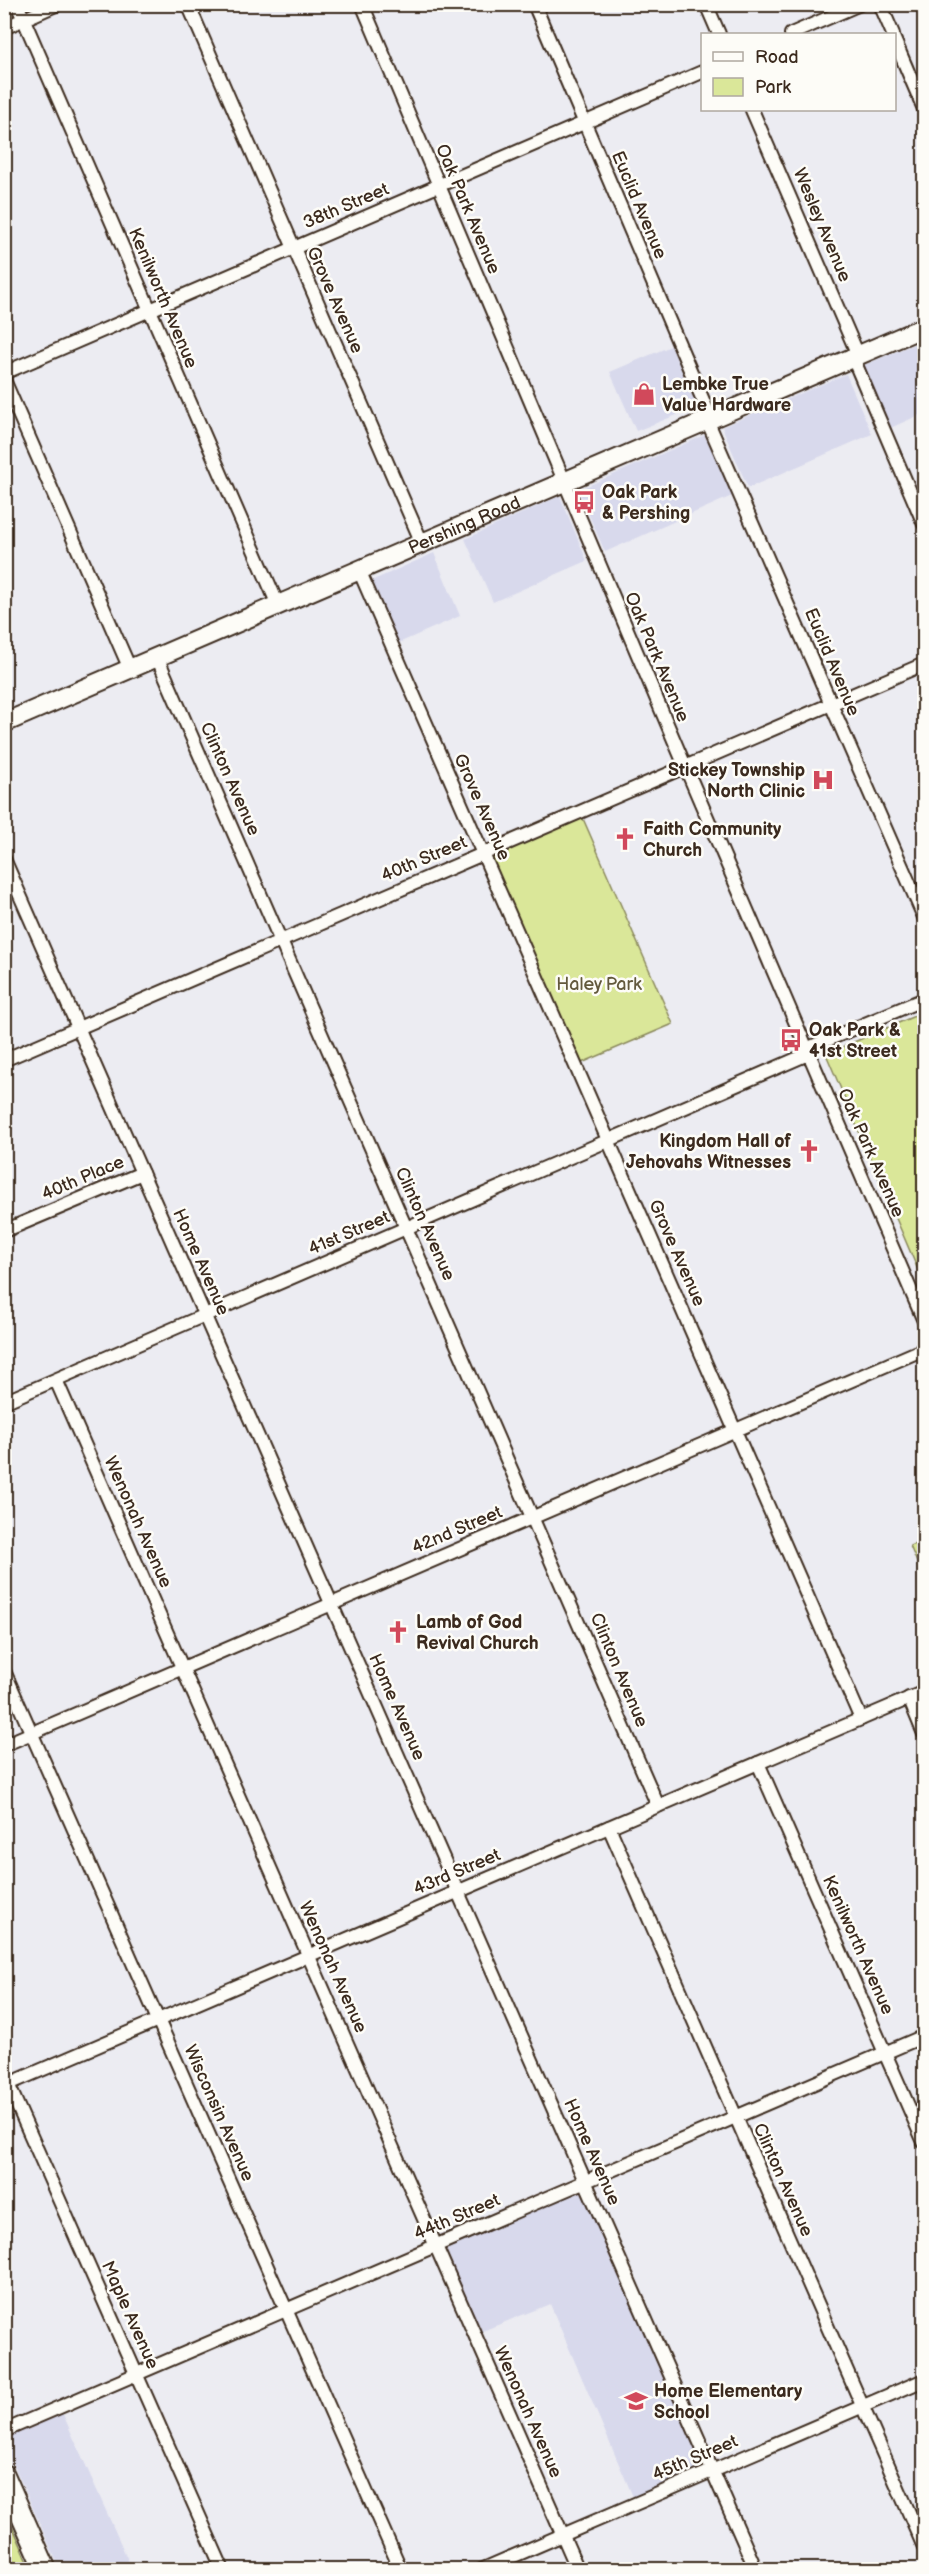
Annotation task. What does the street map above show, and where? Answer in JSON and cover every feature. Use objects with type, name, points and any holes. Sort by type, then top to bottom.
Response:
[{"type":"main road","name":"Pershing Road","points":[[4,723],[924,327]]},
{"type":"main road","points":[[4,2475],[46,2570]]},
{"type":"street","name":"Kenilworth Avenue","points":[[17,4],[148,311],[278,605]]},
{"type":"street","points":[[4,27],[58,4]]},
{"type":"street","name":"Grove Avenue","points":[[188,4],[422,543]]},
{"type":"street","name":"Oak Park Avenue","points":[[362,4],[685,767],[924,1322]]},
{"type":"street","name":"Euclid Avenue","points":[[534,4],[830,704],[924,917]]},
{"type":"street","points":[[706,4],[719,33]]},
{"type":"street","points":[[793,33],[860,4]]},
{"type":"street","points":[[880,4],[892,33]]},
{"type":"street","points":[[896,44],[924,109]]},
{"type":"street","name":"38th Street","points":[[4,373],[701,72]]},
{"type":"street","name":"Wesley Avenue","points":[[752,111],[924,524]]},
{"type":"street","points":[[4,380],[130,669]]},
{"type":"street","name":"Grove Avenue","points":[[359,570],[861,1719]]},
{"type":"street","name":"Clinton Avenue","points":[[158,657],[658,1806]]},
{"type":"street","name":"40th Street","points":[[4,1060],[924,664]]},
{"type":"street","name":"Home Avenue","points":[[4,860],[756,2570]]},
{"type":"street","name":"41st Street","points":[[4,1402],[608,1141],[924,999]]},
{"type":"street","name":"40th Place","points":[[4,1231],[142,1173]]},
{"type":"street","name":"42nd Street","points":[[4,1745],[924,1349]]},
{"type":"street","name":"Wenonah Avenue","points":[[56,1380],[578,2570]]},
{"type":"street","name":"Wisconsin Avenue","points":[[4,1671],[401,2570]]},
{"type":"street","name":"43rd Street","points":[[6,2082],[159,2020],[924,1692]]},
{"type":"street","points":[[909,1698],[924,1734]]},
{"type":"street","name":"Kenilworth Avenue","points":[[758,1763],[924,2142]]},
{"type":"street","name":"Clinton Avenue","points":[[609,1827],[924,2547]]},
{"type":"street","name":"44th Street","points":[[4,2431],[924,2036]]},
{"type":"street","name":"Maple Avenue","points":[[6,2082],[223,2570]]},
{"type":"street","name":"45th Street","points":[[481,2570],[924,2380]]},
{"type":"shaded area","points":[[924,340],[924,413],[888,429],[862,366]]},
{"type":"shaded area","points":[[671,346],[697,407],[636,431],[610,372]]},
{"type":"shaded area","points":[[846,374],[872,434],[748,488],[722,427]]},
{"type":"shaded area","points":[[705,435],[732,496],[605,552],[578,490]]},
{"type":"shaded area","points":[[560,496],[587,561],[493,602],[465,539]]},
{"type":"shaded area","points":[[434,553],[460,616],[394,645],[369,582]]},
{"type":"shaded area","name":"Home Elementary School","points":[[586,2184],[708,2467],[634,2499],[550,2304],[475,2334],[437,2248]]},
{"type":"shaded area","points":[[62,2412],[132,2569],[60,2569],[5,2445],[4,2435]]},
{"type":"green space","name":"Haley Park","points":[[581,814],[673,1024],[577,1065],[487,855]]},
{"type":"green space","points":[[924,1012],[924,1284],[826,1054]]},
{"type":"green space","points":[[924,1540],[924,1579],[910,1546]]},
{"type":"green space","points":[[5,2509],[31,2569],[5,2569]]},
{"type":"place","name":"Lembke True Value Hardware","points":[[644,394]]},
{"type":"place","name":"Oak Park & Pershing","points":[[584,502]]},
{"type":"place","name":"Stickey Township North Clinic","points":[[823,780]]},
{"type":"place","name":"Faith Community Church","points":[[625,839]]},
{"type":"place","name":"Oak Park & 41st Street","points":[[791,1040]]},
{"type":"place","name":"Kingdom Hall of Jehovahs Witnesses","points":[[809,1151]]},
{"type":"place","name":"Lamb of God Revival Church","points":[[398,1632]]},
{"type":"place","name":"Home Elementary School","points":[[636,2401]]}]
